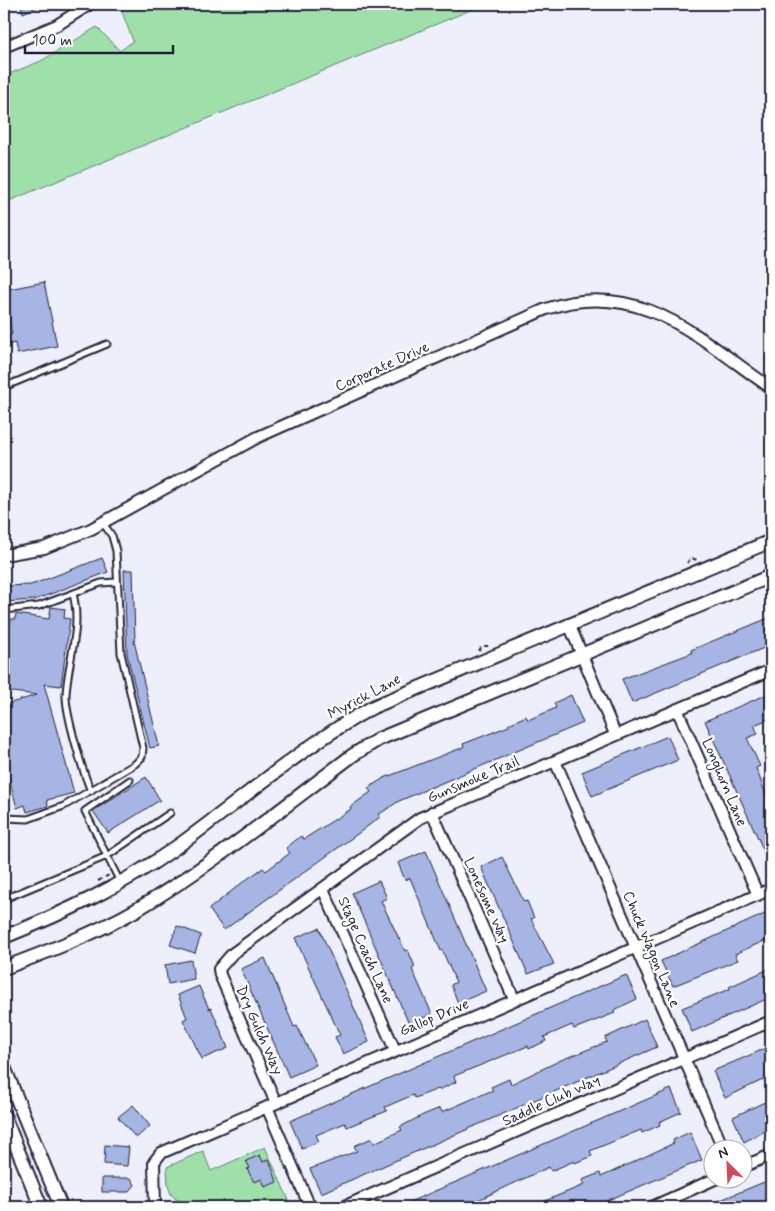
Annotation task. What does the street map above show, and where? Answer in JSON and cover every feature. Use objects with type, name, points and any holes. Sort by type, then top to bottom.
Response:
[{"type":"street","points":[[4,47],[57,25],[87,4]]},
{"type":"street","name":"Corporate Drive","points":[[4,555],[52,545],[103,523],[258,437],[546,309],[568,302],[614,301],[638,305],[660,314],[771,388]]},
{"type":"street","name":"Myrick Lane","points":[[4,937],[76,907],[175,848],[330,732],[352,718],[398,695],[771,541]]},
{"type":"street","points":[[4,968],[77,940],[136,910],[200,868],[366,746],[414,724],[771,576]]},
{"type":"street","points":[[568,624],[615,734]]},
{"type":"street","name":"Gunsmoke Trail","points":[[219,969],[232,954],[323,889],[406,826],[432,812],[771,670]]},
{"type":"street","name":"Longhorn Lane","points":[[677,709],[758,895]]},
{"type":"street","name":"Chuck Wagon Lane","points":[[555,760],[720,1138]]},
{"type":"street","name":"Lonesome Way","points":[[432,812],[514,999]]},
{"type":"street","name":"Stage Coach Lane","points":[[323,889],[395,1050]]},
{"type":"street","name":"Gallop Drive","points":[[155,1207],[154,1162],[161,1153],[635,946],[771,889]]},
{"type":"street","name":"Dry Gulch Way","points":[[219,969],[310,1207]]},
{"type":"street","name":"Saddle Club Way","points":[[344,1207],[771,1021]]},
{"type":"street","points":[[4,1067],[61,1207]]},
{"type":"street","points":[[4,1116],[41,1207]]},
{"type":"street","points":[[752,1163],[771,1155]]},
{"type":"street","points":[[652,1207],[702,1185]]},
{"type":"lane","points":[[4,387],[107,344]]},
{"type":"lane","points":[[4,818],[28,819],[64,806],[135,764],[142,757],[143,748],[121,653],[116,582],[116,551],[112,536],[103,523]]},
{"type":"lane","points":[[4,610],[39,606],[102,583],[116,582]]},
{"type":"lane","points":[[73,594],[78,615],[65,696],[84,774],[91,791]]},
{"type":"lane","points":[[120,882],[85,811],[130,780]]},
{"type":"lane","points":[[4,899],[107,856],[170,813]]},
{"type":"green space","points":[[119,4],[485,4],[4,203],[4,76],[41,61],[97,27],[120,51],[133,41]]},
{"type":"green space","points":[[265,1147],[292,1207],[214,1207],[186,1203],[176,1199],[171,1193],[168,1184],[167,1167],[203,1151],[211,1171]]},
{"type":"building","points":[[25,4],[44,4],[23,13],[21,6]]},
{"type":"building","points":[[44,282],[57,346],[17,354],[15,343],[5,345],[4,336],[12,334],[4,290]]},
{"type":"building","points":[[102,558],[108,572],[35,600],[4,602],[4,586],[31,585]]},
{"type":"building","points":[[124,570],[133,570],[134,641],[159,746],[150,748],[127,654]]},
{"type":"building","points":[[51,607],[65,609],[64,618],[70,619],[61,686],[44,684],[74,793],[47,800],[48,806],[27,812],[25,805],[17,808],[4,759],[4,705],[37,695],[4,691],[4,667],[11,619],[15,619],[16,614],[49,619]]},
{"type":"building","points":[[771,617],[771,645],[632,703],[622,679],[692,653],[691,650]]},
{"type":"building","points":[[768,694],[771,701],[771,718],[754,725],[758,734],[747,738],[760,766],[756,768],[771,808],[771,867],[705,721]]},
{"type":"building","points":[[571,695],[583,723],[399,801],[378,815],[380,817],[360,832],[224,930],[209,909],[263,868],[266,871],[290,853],[286,848],[301,836],[304,839],[351,809],[350,807],[371,792],[368,788],[384,778],[464,747],[463,744],[509,726],[509,724],[526,716],[528,720],[556,708],[554,703]]},
{"type":"building","points":[[668,736],[678,760],[592,796],[582,772]]},
{"type":"building","points":[[146,777],[160,800],[108,833],[93,811]]},
{"type":"building","points":[[426,851],[486,991],[458,1003],[451,985],[456,982],[410,878],[405,880],[398,863]]},
{"type":"building","points":[[502,857],[524,902],[527,901],[534,918],[531,919],[554,964],[528,974],[481,867]]},
{"type":"building","points":[[379,881],[387,898],[381,901],[405,951],[408,950],[415,967],[412,969],[432,1014],[409,1024],[352,893]]},
{"type":"building","points":[[771,911],[771,938],[735,954],[738,960],[673,986],[661,961]]},
{"type":"building","points":[[177,926],[201,935],[195,953],[170,945]]},
{"type":"building","points":[[319,928],[369,1042],[343,1054],[335,1037],[340,1035],[295,938]]},
{"type":"building","points":[[265,958],[294,1027],[297,1026],[316,1065],[289,1077],[241,969]]},
{"type":"building","points":[[191,960],[194,979],[168,984],[165,965]]},
{"type":"building","points":[[771,968],[771,997],[692,1032],[682,1008],[730,989],[729,987]]},
{"type":"building","points":[[626,975],[637,999],[614,1010],[615,1013],[574,1029],[572,1025],[544,1037],[546,1041],[529,1049],[528,1046],[454,1076],[456,1082],[439,1090],[415,1098],[413,1095],[385,1107],[387,1111],[347,1127],[345,1123],[316,1135],[319,1141],[302,1149],[290,1121]]},
{"type":"building","points":[[199,986],[209,1009],[211,1008],[228,1048],[202,1059],[183,1020],[187,1018],[178,995]]},
{"type":"building","points":[[645,1019],[657,1047],[321,1193],[310,1169],[357,1151],[354,1146],[372,1138],[374,1143],[402,1130],[400,1127],[423,1115],[440,1108],[442,1112],[493,1090],[491,1087],[509,1079],[511,1084],[561,1060],[607,1042],[605,1038]]},
{"type":"building","points":[[771,1046],[771,1076],[725,1098],[713,1071]]},
{"type":"building","points":[[671,1089],[681,1112],[659,1122],[660,1125],[642,1133],[641,1130],[590,1151],[592,1156],[551,1171],[549,1167],[476,1201],[477,1204],[470,1207],[398,1207]]},
{"type":"building","points":[[771,1099],[771,1127],[751,1138],[742,1138],[733,1117]]},
{"type":"building","points":[[133,1105],[150,1126],[136,1138],[118,1117]]},
{"type":"building","points":[[690,1132],[702,1160],[592,1207],[530,1207],[584,1185],[582,1180],[600,1173],[601,1177],[674,1143],[673,1140]]},
{"type":"building","points":[[105,1145],[129,1147],[127,1166],[104,1164]]},
{"type":"building","points":[[260,1155],[263,1162],[269,1159],[277,1182],[265,1187],[262,1179],[254,1182],[247,1169],[250,1168],[246,1161]]},
{"type":"building","points":[[102,1178],[131,1178],[135,1185],[129,1192],[102,1192]]},
{"type":"building","points":[[769,1180],[771,1207],[704,1207],[752,1188]]}]
